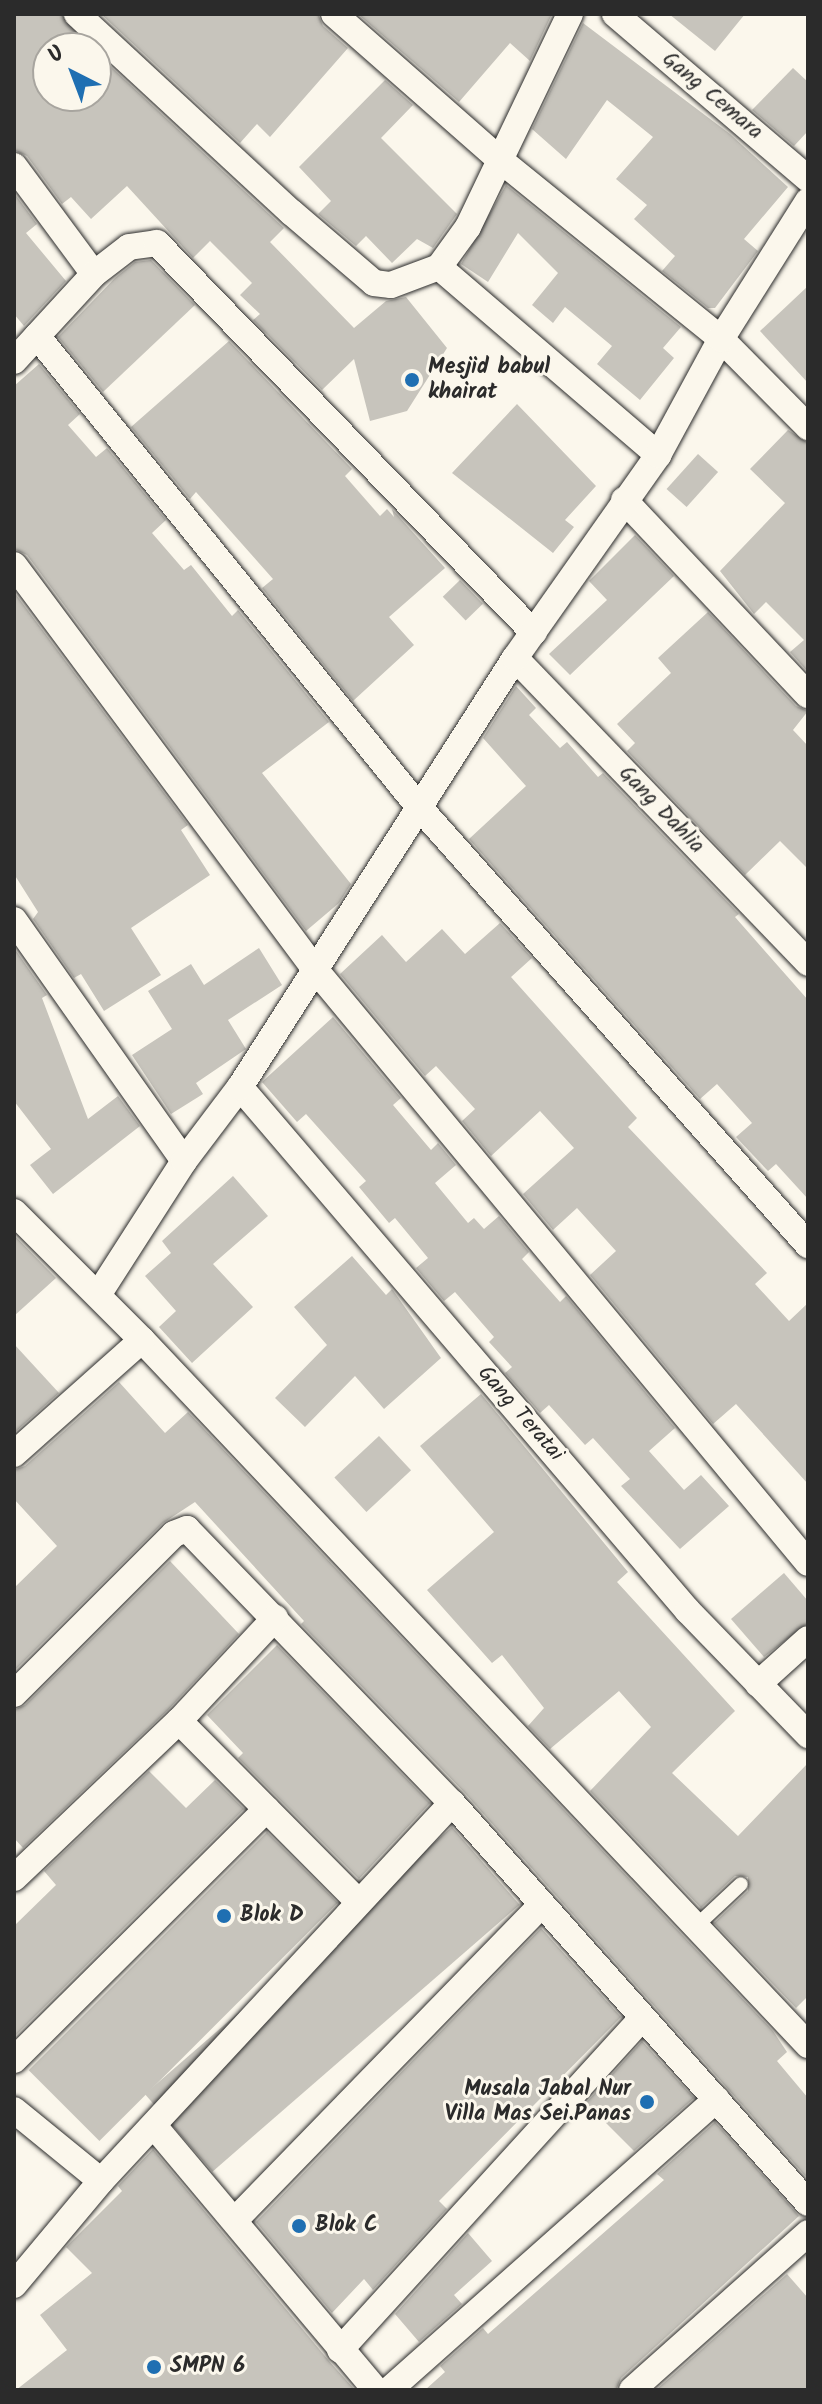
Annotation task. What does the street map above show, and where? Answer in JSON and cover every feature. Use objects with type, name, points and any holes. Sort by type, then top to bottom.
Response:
[{"type":"street","points":[[77,14],[374,283],[406,282],[439,267],[468,227],[570,14]]},
{"type":"street","points":[[334,14],[499,159],[721,339],[808,427]]},
{"type":"street","name":"Gang Cemara","points":[[615,14],[808,179]]},
{"type":"street","points":[[14,166],[94,274]]},
{"type":"street","points":[[98,1295],[184,1161],[240,1087],[515,658],[658,455],[721,339],[808,201]]},
{"type":"street","points":[[14,361],[94,274],[144,241],[167,250],[534,633]]},
{"type":"street","points":[[439,267],[658,455]]},
{"type":"street","points":[[37,336],[419,807],[808,1245]]},
{"type":"street","points":[[624,500],[808,695]]},
{"type":"street","points":[[14,565],[314,968],[808,1563]]},
{"type":"street","name":"Gang Dahlia","points":[[515,658],[808,963]]},
{"type":"street","points":[[14,920],[184,1161]]},
{"type":"street","name":"Gang Teratai","points":[[240,1087],[688,1611],[808,1735]]},
{"type":"street","points":[[14,1212],[142,1340],[694,1928],[808,2045]]},
{"type":"street","points":[[14,1454],[142,1340]]},
{"type":"street","points":[[14,1694],[180,1529],[193,1534],[452,1803],[640,2020],[717,2099],[808,2203]]},
{"type":"street","points":[[14,1878],[179,1721],[275,1618]]},
{"type":"street","points":[[758,1684],[808,1639]]},
{"type":"street","points":[[179,1721],[357,1900]]},
{"type":"street","points":[[14,2285],[101,2181],[155,2127],[357,1900],[452,1803]]},
{"type":"street","points":[[14,2060],[267,1809]]},
{"type":"street","points":[[236,2219],[542,1904]]},
{"type":"street","points":[[340,2350],[640,2020]]},
{"type":"street","points":[[389,2390],[717,2099]]},
{"type":"street","points":[[14,2110],[101,2181]]},
{"type":"street","points":[[155,2127],[236,2219],[340,2350],[376,2390]]},
{"type":"street","points":[[632,2390],[808,2233]]},
{"type":"lane","points":[[694,1928],[741,1884]]},
{"type":"building","points":[[14,14],[61,14],[76,32],[32,32],[32,112],[112,112],[112,68],[284,228],[270,242],[354,328],[386,301],[406,297],[447,348],[407,411],[370,421],[354,359],[322,390],[253,320],[260,314],[240,295],[252,283],[210,241],[193,258],[127,186],[91,219],[71,197],[62,204],[27,156],[14,150]]},
{"type":"building","points":[[101,14],[318,14],[323,26],[348,48],[270,137],[257,124],[240,143]]},
{"type":"building","points":[[358,14],[552,14],[530,61],[510,43],[459,102]]},
{"type":"building","points":[[669,14],[745,14],[715,51]]},
{"type":"building","points":[[583,23],[730,134],[788,187],[744,239],[758,251],[715,308],[708,308],[662,271],[675,256],[634,219],[647,205],[616,179],[653,137],[607,100],[566,159],[532,129]]},
{"type":"building","points":[[793,68],[808,82],[808,131],[794,146],[752,110]]},
{"type":"building","points":[[385,80],[413,105],[381,138],[457,214],[433,248],[417,239],[392,263],[366,236],[356,246],[318,214],[331,201],[299,167]]},
{"type":"building","points":[[506,185],[681,327],[663,348],[674,358],[640,400],[597,364],[612,346],[565,307],[553,323],[532,305],[558,273],[518,233],[488,282],[461,264]]},
{"type":"building","points":[[14,193],[37,224],[26,233],[66,281],[24,326],[14,314]]},
{"type":"building","points":[[151,260],[195,305],[103,392],[58,337],[115,278],[135,262]]},
{"type":"building","points":[[808,286],[808,383],[760,331]]},
{"type":"building","points":[[229,341],[352,469],[345,476],[380,516],[387,509],[394,517],[392,509],[445,568],[389,617],[414,645],[353,701],[262,588],[273,579],[196,492],[190,499],[131,427]]},
{"type":"building","points":[[39,364],[80,414],[68,425],[96,457],[107,448],[166,520],[152,533],[184,570],[191,565],[232,616],[238,610],[329,722],[262,773],[351,884],[339,903],[306,931],[27,555],[14,549],[14,386]]},
{"type":"building","points":[[517,404],[596,486],[565,520],[574,527],[553,553],[452,473]]},
{"type":"building","points":[[788,430],[808,443],[808,672],[790,652],[804,640],[766,602],[754,614],[720,571],[785,503],[750,469]]},
{"type":"building","points":[[698,454],[718,472],[687,507],[667,489]]},
{"type":"building","points":[[635,535],[674,576],[570,675],[549,654],[607,600],[589,581]]},
{"type":"building","points":[[460,580],[483,604],[466,620],[443,597]]},
{"type":"building","points":[[14,592],[188,825],[181,830],[210,875],[131,928],[161,975],[104,1011],[81,974],[74,978],[33,919],[38,912],[14,874]]},
{"type":"building","points":[[708,612],[796,706],[808,711],[793,730],[808,746],[808,869],[780,841],[745,875],[627,751],[635,743],[617,724],[671,673],[658,658]]},
{"type":"building","points":[[516,686],[536,708],[529,715],[560,748],[567,742],[598,777],[603,773],[739,914],[735,917],[808,1000],[808,1199],[776,1164],[768,1171],[736,1137],[752,1123],[717,1084],[700,1099],[469,839],[526,786],[483,738]]},
{"type":"building","points":[[500,923],[532,958],[511,977],[637,1118],[628,1127],[767,1273],[755,1284],[789,1321],[808,1303],[808,1484],[736,1404],[713,1424],[590,1275],[616,1251],[577,1208],[553,1230],[523,1194],[574,1148],[540,1111],[491,1156],[462,1121],[475,1109],[436,1066],[425,1076],[340,974],[382,935],[406,962],[442,929],[465,954]]},
{"type":"building","points":[[14,948],[47,995],[42,998],[88,1119],[118,1096],[140,1126],[53,1194],[30,1165],[51,1149],[14,1101]]},
{"type":"building","points":[[259,948],[282,985],[228,1020],[246,1049],[196,1083],[203,1094],[171,1114],[132,1055],[172,1029],[148,991],[191,964],[204,985]]},
{"type":"building","points":[[333,1017],[401,1098],[393,1105],[431,1150],[438,1143],[456,1165],[435,1183],[468,1223],[474,1218],[484,1229],[499,1216],[529,1252],[522,1259],[560,1302],[566,1296],[675,1428],[649,1451],[684,1490],[701,1475],[729,1506],[680,1549],[621,1486],[630,1479],[593,1438],[585,1445],[549,1405],[540,1413],[505,1373],[512,1367],[489,1342],[494,1337],[455,1292],[444,1301],[416,1268],[428,1258],[395,1218],[389,1223],[359,1187],[366,1181],[306,1114],[297,1122],[262,1082]]},
{"type":"building","points":[[233,1176],[268,1216],[213,1264],[253,1307],[192,1363],[159,1327],[176,1311],[145,1276],[171,1253],[162,1241]]},
{"type":"building","points":[[14,1235],[56,1278],[14,1316]]},
{"type":"building","points":[[352,1256],[386,1295],[392,1289],[441,1358],[384,1409],[355,1376],[305,1427],[275,1398],[327,1345],[294,1307]]},
{"type":"building","points":[[14,1344],[59,1393],[14,1433]]},
{"type":"building","points":[[119,1382],[165,1433],[188,1412],[773,2031],[787,2052],[777,2061],[808,2098],[808,2179],[464,1792],[301,1624],[304,1621],[195,1502],[163,1523],[14,1671],[14,1588],[57,1546],[14,1499],[14,1470],[25,1466]]},
{"type":"building","points":[[481,1394],[628,1572],[617,1582],[735,1711],[672,1773],[738,1836],[808,1763],[808,1996],[796,2008],[714,1923],[748,1891],[748,1877],[735,1876],[701,1908],[590,1791],[651,1727],[619,1691],[550,1749],[528,1726],[544,1708],[502,1655],[492,1663],[427,1590],[494,1532],[420,1446]]},
{"type":"building","points":[[379,1436],[411,1470],[366,1512],[334,1478]]},
{"type":"building","points":[[170,1561],[239,1634],[168,1710],[23,1848],[14,1838],[14,1710],[25,1705]]},
{"type":"building","points":[[784,1573],[808,1601],[808,1623],[764,1657],[731,1619]]},
{"type":"building","points":[[277,1645],[430,1803],[359,1879],[238,1758],[243,1753],[207,1715]]},
{"type":"building","points":[[149,1771],[186,1808],[215,1780],[244,1809],[14,2037],[14,1926],[56,1885],[44,1871]]},
{"type":"building","points":[[452,1827],[520,1905],[212,2172],[145,2094]]},
{"type":"building","points":[[267,1832],[338,1903],[99,2141],[29,2070]]},
{"type":"building","points":[[541,1928],[621,2017],[439,2201],[447,2209],[373,2290],[364,2279],[332,2313],[256,2222]]},
{"type":"building","name":"Musala Jabal Nur Villa Mas Sei.Panas","points":[[642,2041],[694,2098],[634,2151],[586,2103]]},
{"type":"building","points":[[715,2122],[799,2216],[621,2378],[616,2390],[425,2390],[445,2372],[440,2366],[483,2328],[488,2334],[664,2180],[657,2174]]},
{"type":"building","points":[[153,2149],[355,2390],[16,2390],[67,2350],[40,2315],[92,2273],[66,2247],[122,2191],[118,2186]]},
{"type":"building","points":[[468,2233],[492,2261],[454,2295],[462,2304],[419,2342],[395,2314]]},
{"type":"building","points":[[787,2274],[808,2298],[808,2390],[656,2390]]},
{"type":"place","name":"Mesjid babul khairat","points":[[412,380]]},
{"type":"place","name":"Blok D","points":[[224,1916]]},
{"type":"place","name":"Musala Jabal Nur Villa Mas Sei.Panas","points":[[647,2102]]},
{"type":"place","name":"Blok C","points":[[299,2226]]},
{"type":"place","name":"SMPN 6","points":[[154,2367]]}]
